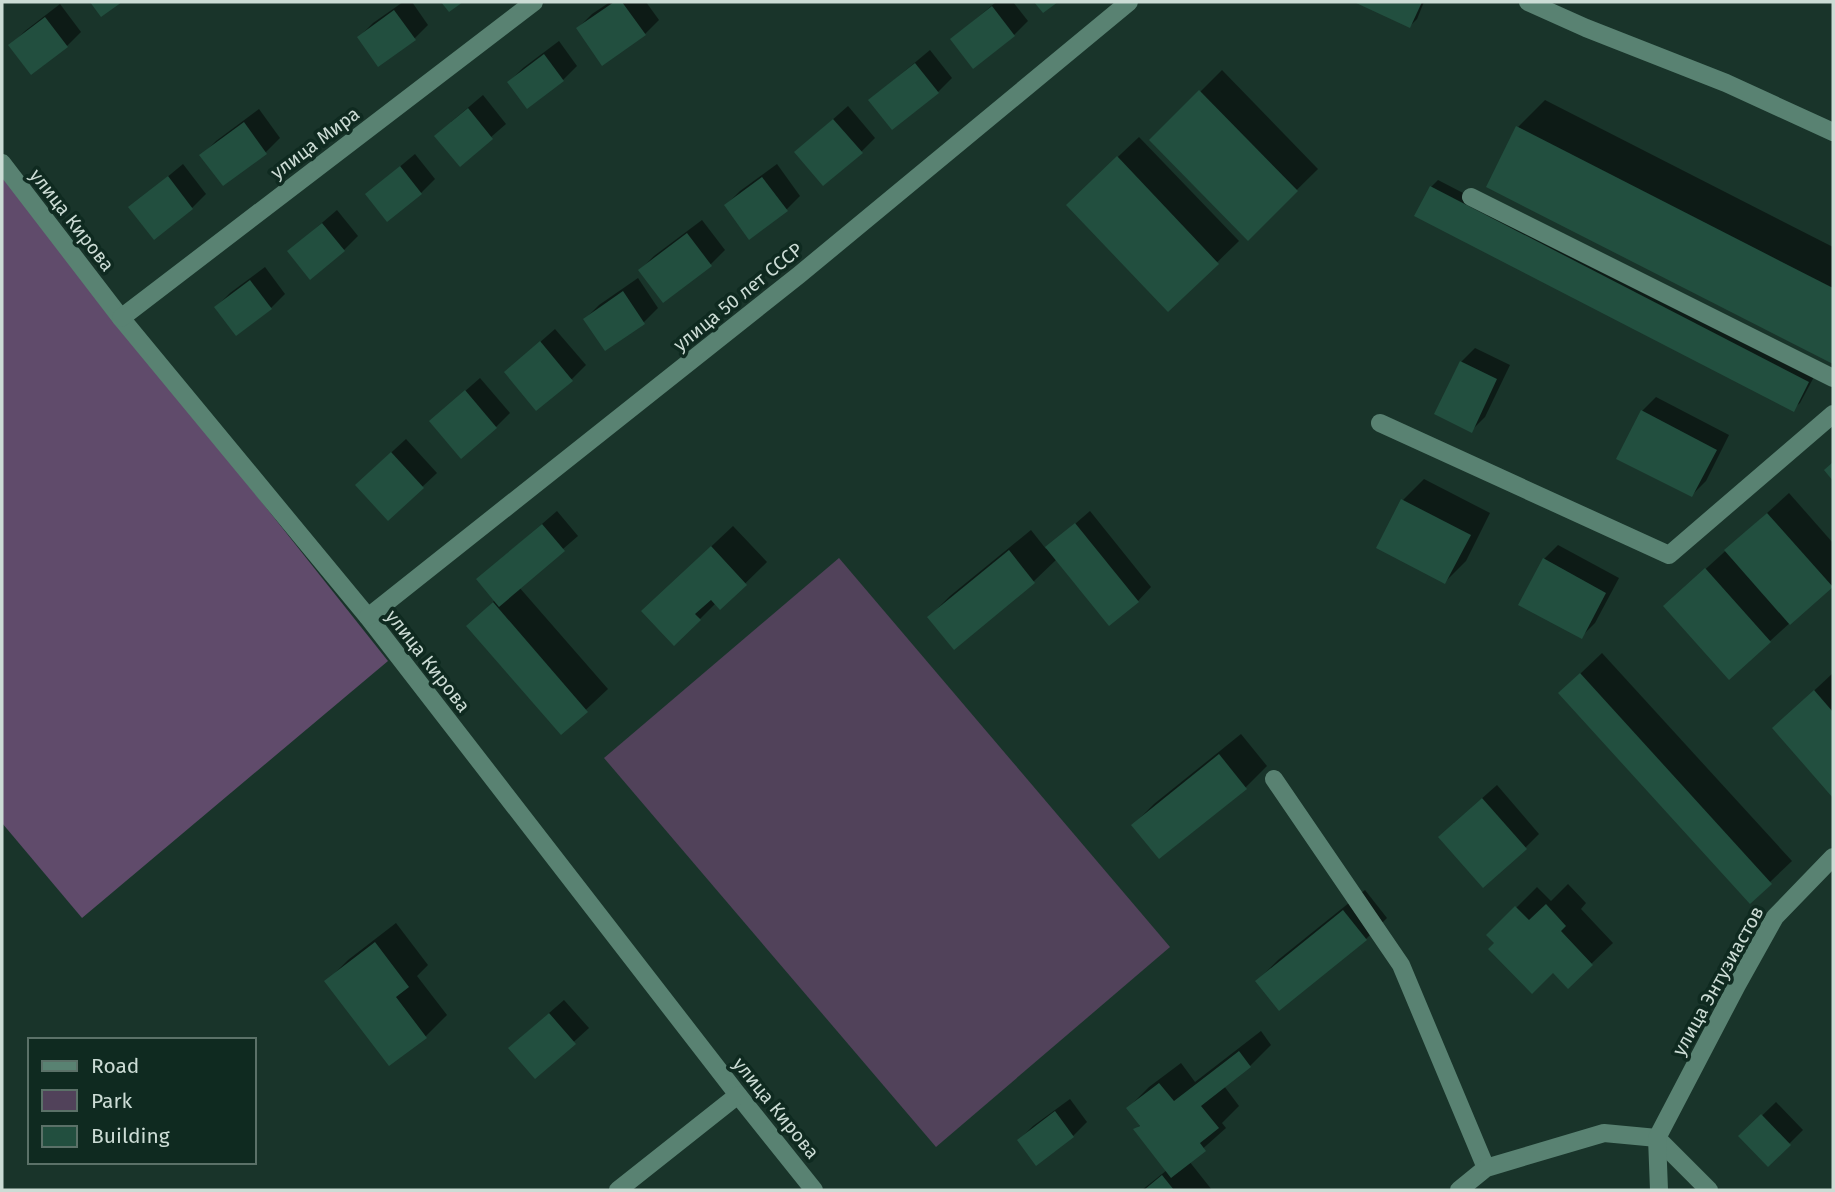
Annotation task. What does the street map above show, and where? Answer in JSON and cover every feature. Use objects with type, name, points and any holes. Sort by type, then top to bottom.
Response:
[{"type":"street","name":"улица Мира","points":[[121,318],[534,2]]},
{"type":"street","name":"улица 50 лет СССР","points":[[368,617],[799,275],[1129,2]]},
{"type":"street","points":[[1528,2],[1726,83],[1833,132]]},
{"type":"street","name":"улица Кирова","points":[[2,163],[121,318],[368,617],[738,1096],[814,1190]]},
{"type":"street","points":[[1471,197],[1833,378]]},
{"type":"street","points":[[1380,423],[1669,555],[1833,414]]},
{"type":"street","points":[[1274,779],[1401,965],[1486,1168]]},
{"type":"street","name":"улица Энтузиастов","points":[[1657,1138],[1776,917],[1833,858]]},
{"type":"street","points":[[618,1190],[738,1096]]},
{"type":"street","points":[[1459,1190],[1486,1168],[1604,1133],[1657,1138],[1709,1190]]},
{"type":"street","points":[[1657,1138],[1659,1190]]},
{"type":"green space","points":[[839,558],[1170,947],[936,1147],[604,758]]},
{"type":"shaded area","points":[[2,175],[388,661],[82,918],[2,823]]},
{"type":"building","points":[[90,2],[122,2],[101,17]]},
{"type":"building","points":[[441,2],[463,2],[449,12]]},
{"type":"building","points":[[614,2],[622,2],[646,35],[602,66],[576,28]]},
{"type":"building","points":[[1034,2],[1058,2],[1043,13]]},
{"type":"building","points":[[1354,2],[1422,2],[1410,28]]},
{"type":"building","points":[[992,6],[1015,36],[973,69],[950,39]]},
{"type":"building","points":[[394,10],[416,40],[378,67],[357,37]]},
{"type":"building","points":[[45,17],[68,47],[31,75],[8,45]]},
{"type":"building","points":[[544,54],[564,81],[527,109],[507,82]]},
{"type":"building","points":[[915,63],[939,93],[892,130],[868,100]]},
{"type":"building","points":[[1199,90],[1298,191],[1248,241],[1149,140]]},
{"type":"building","points":[[468,108],[493,139],[460,167],[434,136]]},
{"type":"building","points":[[833,119],[863,153],[823,186],[794,152]]},
{"type":"building","points":[[244,122],[267,154],[223,186],[199,155]]},
{"type":"building","points":[[1516,126],[1833,288],[1833,364],[1486,187]]},
{"type":"building","points":[[1117,156],[1219,264],[1168,312],[1066,205]]},
{"type":"building","points":[[400,166],[422,194],[387,222],[365,194]]},
{"type":"building","points":[[168,176],[193,209],[154,240],[128,207]]},
{"type":"building","points":[[762,177],[788,211],[749,240],[724,205]]},
{"type":"building","points":[[1430,186],[1809,382],[1794,412],[1414,216]]},
{"type":"building","points":[[322,223],[345,251],[310,280],[287,251]]},
{"type":"building","points":[[687,233],[712,266],[663,303],[638,270]]},
{"type":"building","points":[[250,280],[272,309],[236,336],[214,307]]},
{"type":"building","points":[[623,291],[645,324],[605,351],[583,319]]},
{"type":"building","points":[[540,341],[573,381],[536,411],[504,372]]},
{"type":"building","points":[[1460,361],[1497,379],[1472,433],[1434,414]]},
{"type":"building","points":[[465,390],[497,428],[461,459],[429,421]]},
{"type":"building","points":[[1641,410],[1717,450],[1692,497],[1616,459]]},
{"type":"building","points":[[391,452],[424,488],[388,521],[355,485]]},
{"type":"building","points":[[1833,462],[1833,481],[1824,470]]},
{"type":"building","points":[[1401,499],[1471,535],[1445,584],[1376,548]]},
{"type":"building","points":[[1767,513],[1833,587],[1790,625],[1724,550]]},
{"type":"building","points":[[1075,523],[1139,602],[1109,626],[1045,547]]},
{"type":"building","points":[[542,524],[565,551],[499,607],[476,579]]},
{"type":"building","points":[[711,546],[747,585],[720,610],[711,600],[695,614],[701,620],[674,646],[641,611]]},
{"type":"building","points":[[1009,550],[1035,583],[954,650],[927,617]]},
{"type":"building","points":[[1543,558],[1606,593],[1582,639],[1518,605]]},
{"type":"building","points":[[1705,568],[1771,642],[1729,680],[1663,606]]},
{"type":"building","points":[[493,602],[588,712],[561,735],[466,626]]},
{"type":"building","points":[[1580,673],[1772,884],[1750,904],[1558,693]]},
{"type":"building","points":[[1814,690],[1833,712],[1833,798],[1772,728]]},
{"type":"building","points":[[1219,754],[1247,789],[1159,859],[1131,825]]},
{"type":"building","points":[[1482,798],[1527,849],[1483,888],[1438,837]]},
{"type":"building","points":[[1546,904],[1566,926],[1561,931],[1593,965],[1568,989],[1553,973],[1532,994],[1488,949],[1494,943],[1486,935],[1515,906],[1529,920]]},
{"type":"building","points":[[1343,910],[1367,940],[1279,1011],[1255,981]]},
{"type":"building","points":[[375,942],[409,987],[396,997],[427,1038],[389,1066],[324,981]]},
{"type":"building","points":[[549,1013],[576,1044],[535,1079],[508,1048]]},
{"type":"building","points":[[1239,1051],[1251,1067],[1201,1106],[1219,1128],[1200,1143],[1206,1151],[1171,1178],[1133,1129],[1140,1126],[1126,1108],[1159,1083],[1174,1101]]},
{"type":"building","points":[[1055,1111],[1074,1137],[1036,1166],[1017,1140]]},
{"type":"building","points":[[1761,1114],[1791,1145],[1768,1167],[1738,1136]]},
{"type":"building","points":[[1162,1175],[1174,1190],[1144,1190]]}]
